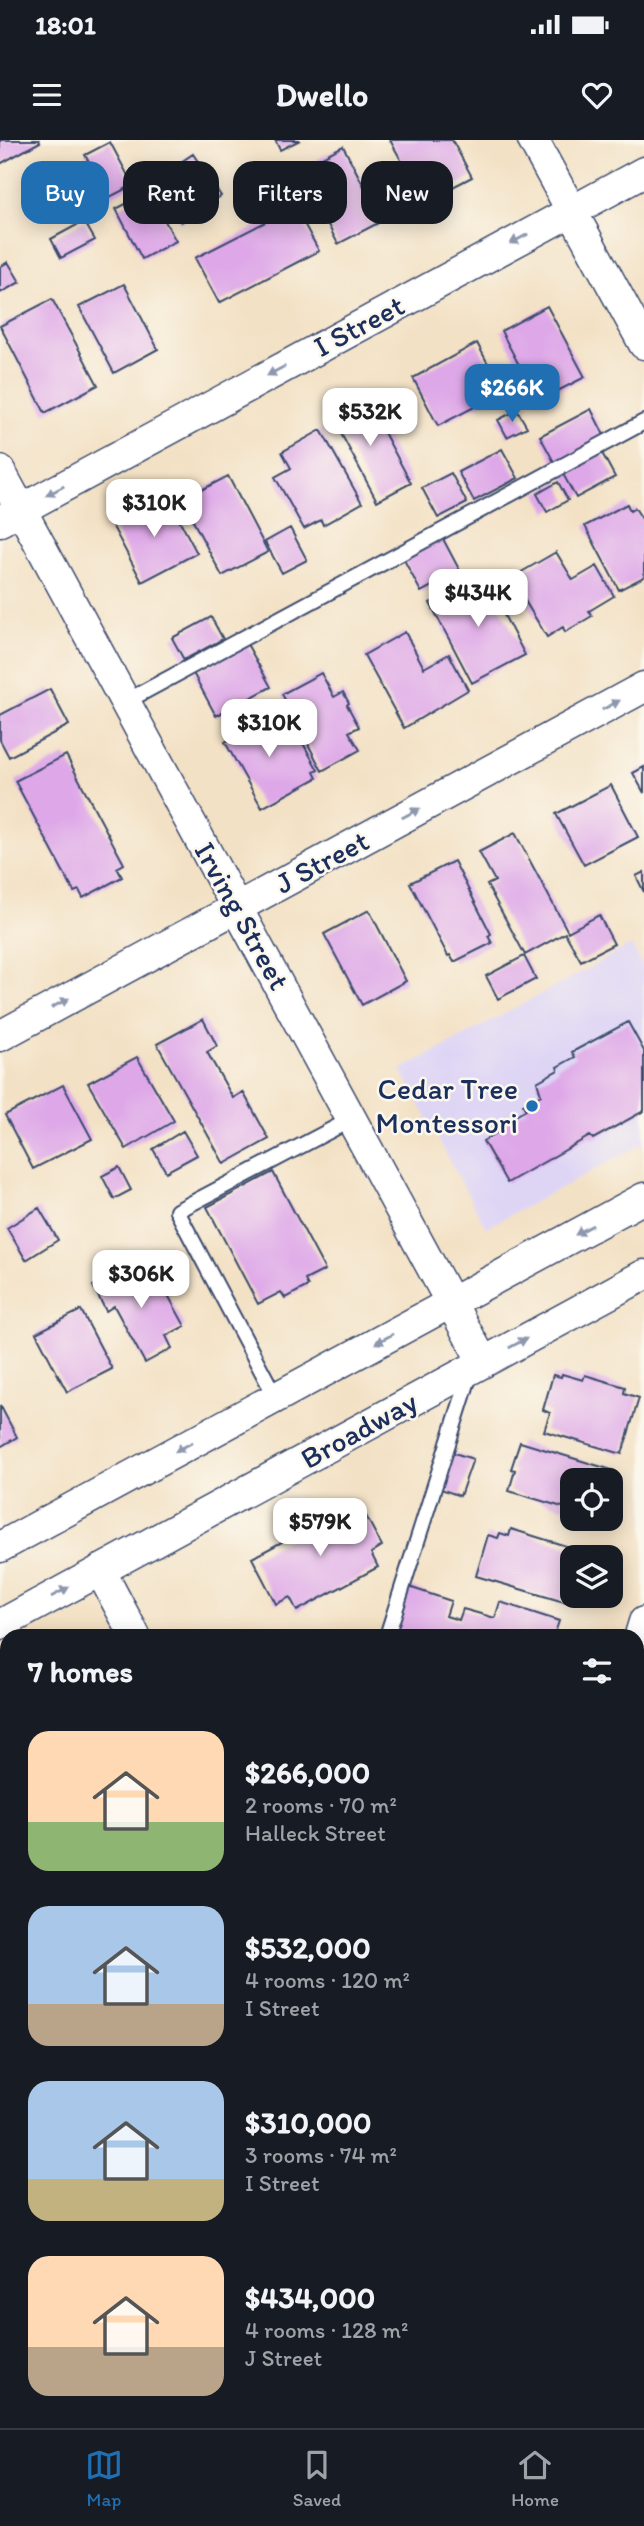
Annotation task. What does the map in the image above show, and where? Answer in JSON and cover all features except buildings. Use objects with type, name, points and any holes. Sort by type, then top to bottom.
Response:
[{"type":"street","points":[[533,140],[644,344]]},
{"type":"street","name":"I Street","points":[[11,515],[644,172]]},
{"type":"street","name":"Irving Street","points":[[0,471],[11,515],[125,702],[451,1303],[478,1365]]},
{"type":"street","name":"J Street","points":[[0,1036],[644,687]]},
{"type":"street","points":[[0,1547],[644,1198]]},
{"type":"street","name":"Broadway","points":[[0,1625],[644,1275]]},
{"type":"street","points":[[100,1570],[131,1629]]},
{"type":"lane","points":[[125,702],[644,422]]},
{"type":"lane","points":[[276,1398],[177,1211],[352,1119]]},
{"type":"lane","points":[[389,1629],[478,1365]]},
{"type":"shaded area","name":"Cedar Tree Montessori","points":[[631,945],[644,968],[644,1143],[486,1228],[401,1070]]},
{"type":"place","name":"Cedar Tree Montessori","points":[[532,1106]]}]
